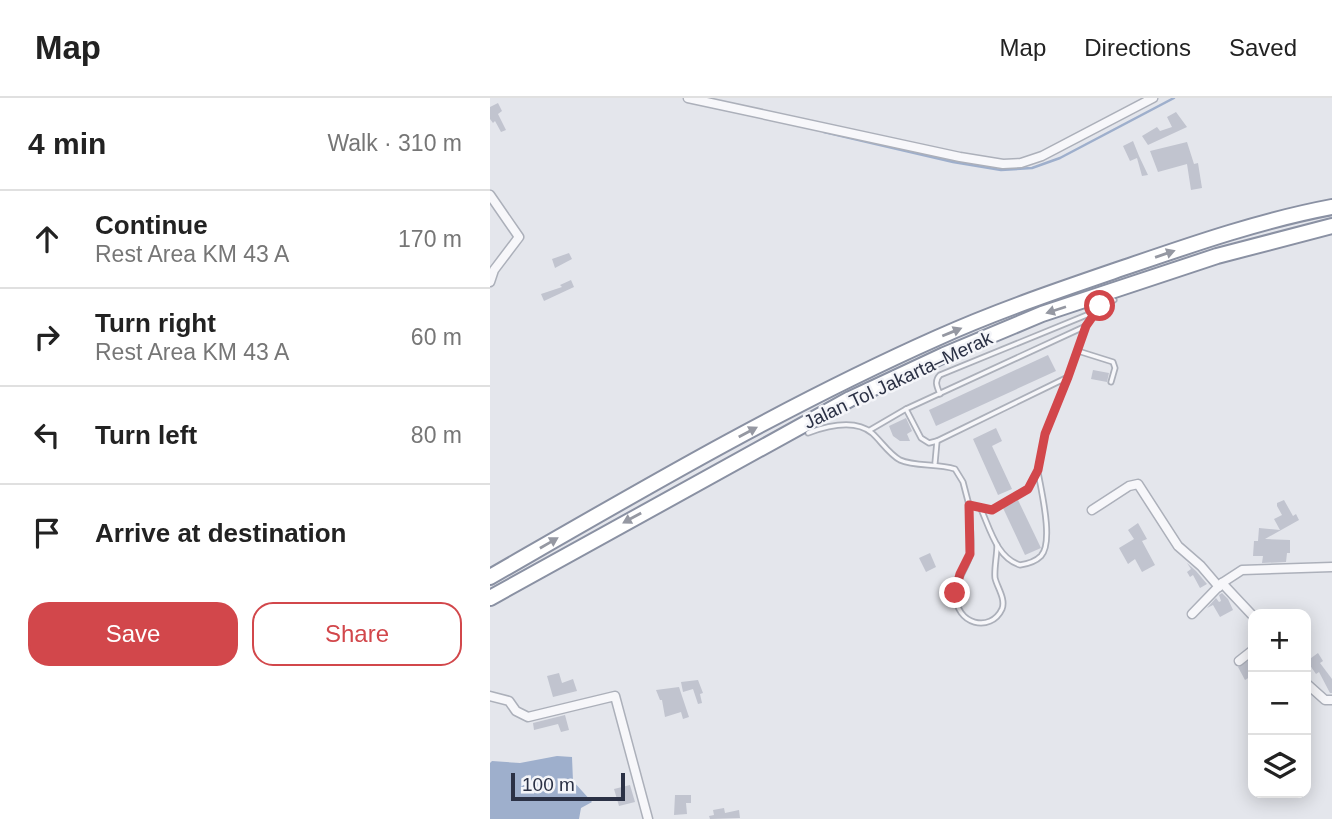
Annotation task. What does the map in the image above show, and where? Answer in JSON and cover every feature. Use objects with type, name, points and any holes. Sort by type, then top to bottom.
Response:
[{"type":"highway","name":"Jalan Tol Jakarta–Merak","points":[[490,577],[746,433],[841,383],[938,337],[1034,299],[1216,236],[1332,207]]},
{"type":"highway","name":"Jalan Tol Jakarta–Merak","points":[[490,598],[850,399],[944,355],[1042,314],[1268,241],[1332,226]]},
{"type":"highway","points":[[1114,300],[1268,241]]},
{"type":"highway","points":[[656,505],[808,433]]},
{"type":"street","points":[[688,98],[1003,164],[1021,163],[1042,156],[1153,98]]},
{"type":"street","points":[[490,195],[519,237],[494,270],[490,282]]},
{"type":"street","points":[[1092,510],[1129,486],[1138,484],[1178,546],[1248,611]]},
{"type":"street","points":[[1192,614],[1237,572],[1248,569],[1332,567]]},
{"type":"street","points":[[1239,662],[1248,654]]},
{"type":"street","points":[[1311,687],[1325,700],[1332,700]]},
{"type":"street","points":[[490,696],[509,701],[516,711],[528,717],[615,696],[648,819]]},
{"type":"lane","points":[[940,394],[936,385],[940,375],[1096,311],[1114,300]]},
{"type":"lane","points":[[969,505],[992,510],[1028,489],[1038,470],[1045,434],[1086,326],[1096,311]]},
{"type":"lane","points":[[870,431],[906,410],[1086,326]]},
{"type":"lane","points":[[1077,351],[1113,362],[1115,368],[1111,382]]},
{"type":"lane","points":[[906,410],[921,438],[927,442],[937,441],[1068,377]]},
{"type":"lane","points":[[808,433],[827,426],[847,425],[870,431],[899,459],[915,464],[935,464],[955,469],[963,482],[969,505],[970,554],[960,574],[955,593],[961,615],[978,624],[993,618],[1001,610],[1003,603],[995,577],[998,545]]},
{"type":"lane","points":[[935,464],[937,441]]},
{"type":"lane","points":[[981,509],[1007,558],[1020,565],[1042,555],[1046,525],[1038,470]]},
{"type":"water","points":[[557,756],[572,757],[573,781],[592,802],[581,808],[579,819],[490,819],[492,761],[520,763]]},
{"type":"building","points":[[498,103],[502,111],[498,114],[506,130],[501,132],[495,121],[493,123],[490,119],[490,107]]},
{"type":"building","points":[[1176,112],[1187,127],[1148,145],[1142,136],[1157,127],[1160,131],[1172,127],[1167,117]]},
{"type":"building","points":[[1133,141],[1148,175],[1142,176],[1137,158],[1130,161],[1123,146]]},
{"type":"building","points":[[1187,142],[1194,164],[1198,163],[1202,188],[1191,190],[1187,164],[1158,172],[1150,151]]},
{"type":"building","points":[[569,253],[572,259],[555,268],[552,259]]},
{"type":"building","points":[[571,280],[574,287],[544,301],[541,294],[562,287],[560,285]]},
{"type":"building","points":[[1048,355],[1056,371],[936,426],[929,410]]},
{"type":"building","points":[[1093,370],[1109,373],[1107,382],[1091,379]]},
{"type":"building","points":[[906,418],[912,431],[907,434],[910,441],[900,441],[893,436],[889,426]]},
{"type":"building","points":[[996,428],[1002,441],[992,446],[1012,489],[998,495],[973,439]]},
{"type":"building","points":[[1018,500],[1041,548],[1025,555],[1003,508]]},
{"type":"building","points":[[1284,500],[1293,516],[1296,514],[1299,520],[1265,539],[1290,540],[1290,553],[1287,553],[1286,562],[1262,563],[1263,556],[1253,556],[1254,541],[1258,541],[1259,528],[1280,530],[1274,519],[1282,515],[1277,503]]},
{"type":"building","points":[[1138,523],[1147,539],[1142,541],[1155,565],[1142,572],[1135,559],[1128,564],[1119,548],[1134,539],[1128,530]]},
{"type":"building","points":[[930,553],[936,567],[926,572],[919,558]]},
{"type":"building","points":[[1187,563],[1207,584],[1200,588],[1193,575],[1190,577],[1187,572],[1191,569]]},
{"type":"building","points":[[1222,593],[1233,610],[1220,617],[1213,605],[1207,608],[1216,598],[1221,601],[1219,595]]},
{"type":"building","points":[[1318,653],[1323,661],[1320,663],[1332,679],[1332,693],[1319,672],[1316,674],[1311,667],[1311,658]]},
{"type":"building","points":[[1248,661],[1248,678],[1245,680],[1238,667]]},
{"type":"building","points":[[559,673],[562,683],[573,679],[577,691],[553,697],[547,676]]},
{"type":"building","points":[[698,680],[703,693],[700,694],[702,703],[698,704],[693,689],[683,692],[681,682]]},
{"type":"building","points":[[679,687],[689,717],[683,719],[681,712],[665,717],[662,700],[656,690]]},
{"type":"building","points":[[565,715],[569,730],[561,732],[558,724],[534,730],[533,723]]},
{"type":"building","points":[[630,785],[635,802],[619,806],[614,789]]},
{"type":"building","points":[[675,795],[691,795],[691,803],[686,803],[687,814],[674,815]]},
{"type":"building","points":[[724,808],[725,813],[739,810],[740,818],[710,819],[709,816],[714,815],[713,810]]},
{"type":"waterway","points":[[824,132],[953,162],[1001,170],[1032,168],[1060,158],[1174,98]]},
{"type":"route","points":[[955,593],[960,574],[970,554],[969,505],[992,510],[1028,489],[1038,470],[1045,434],[1086,326],[1100,306]]}]
